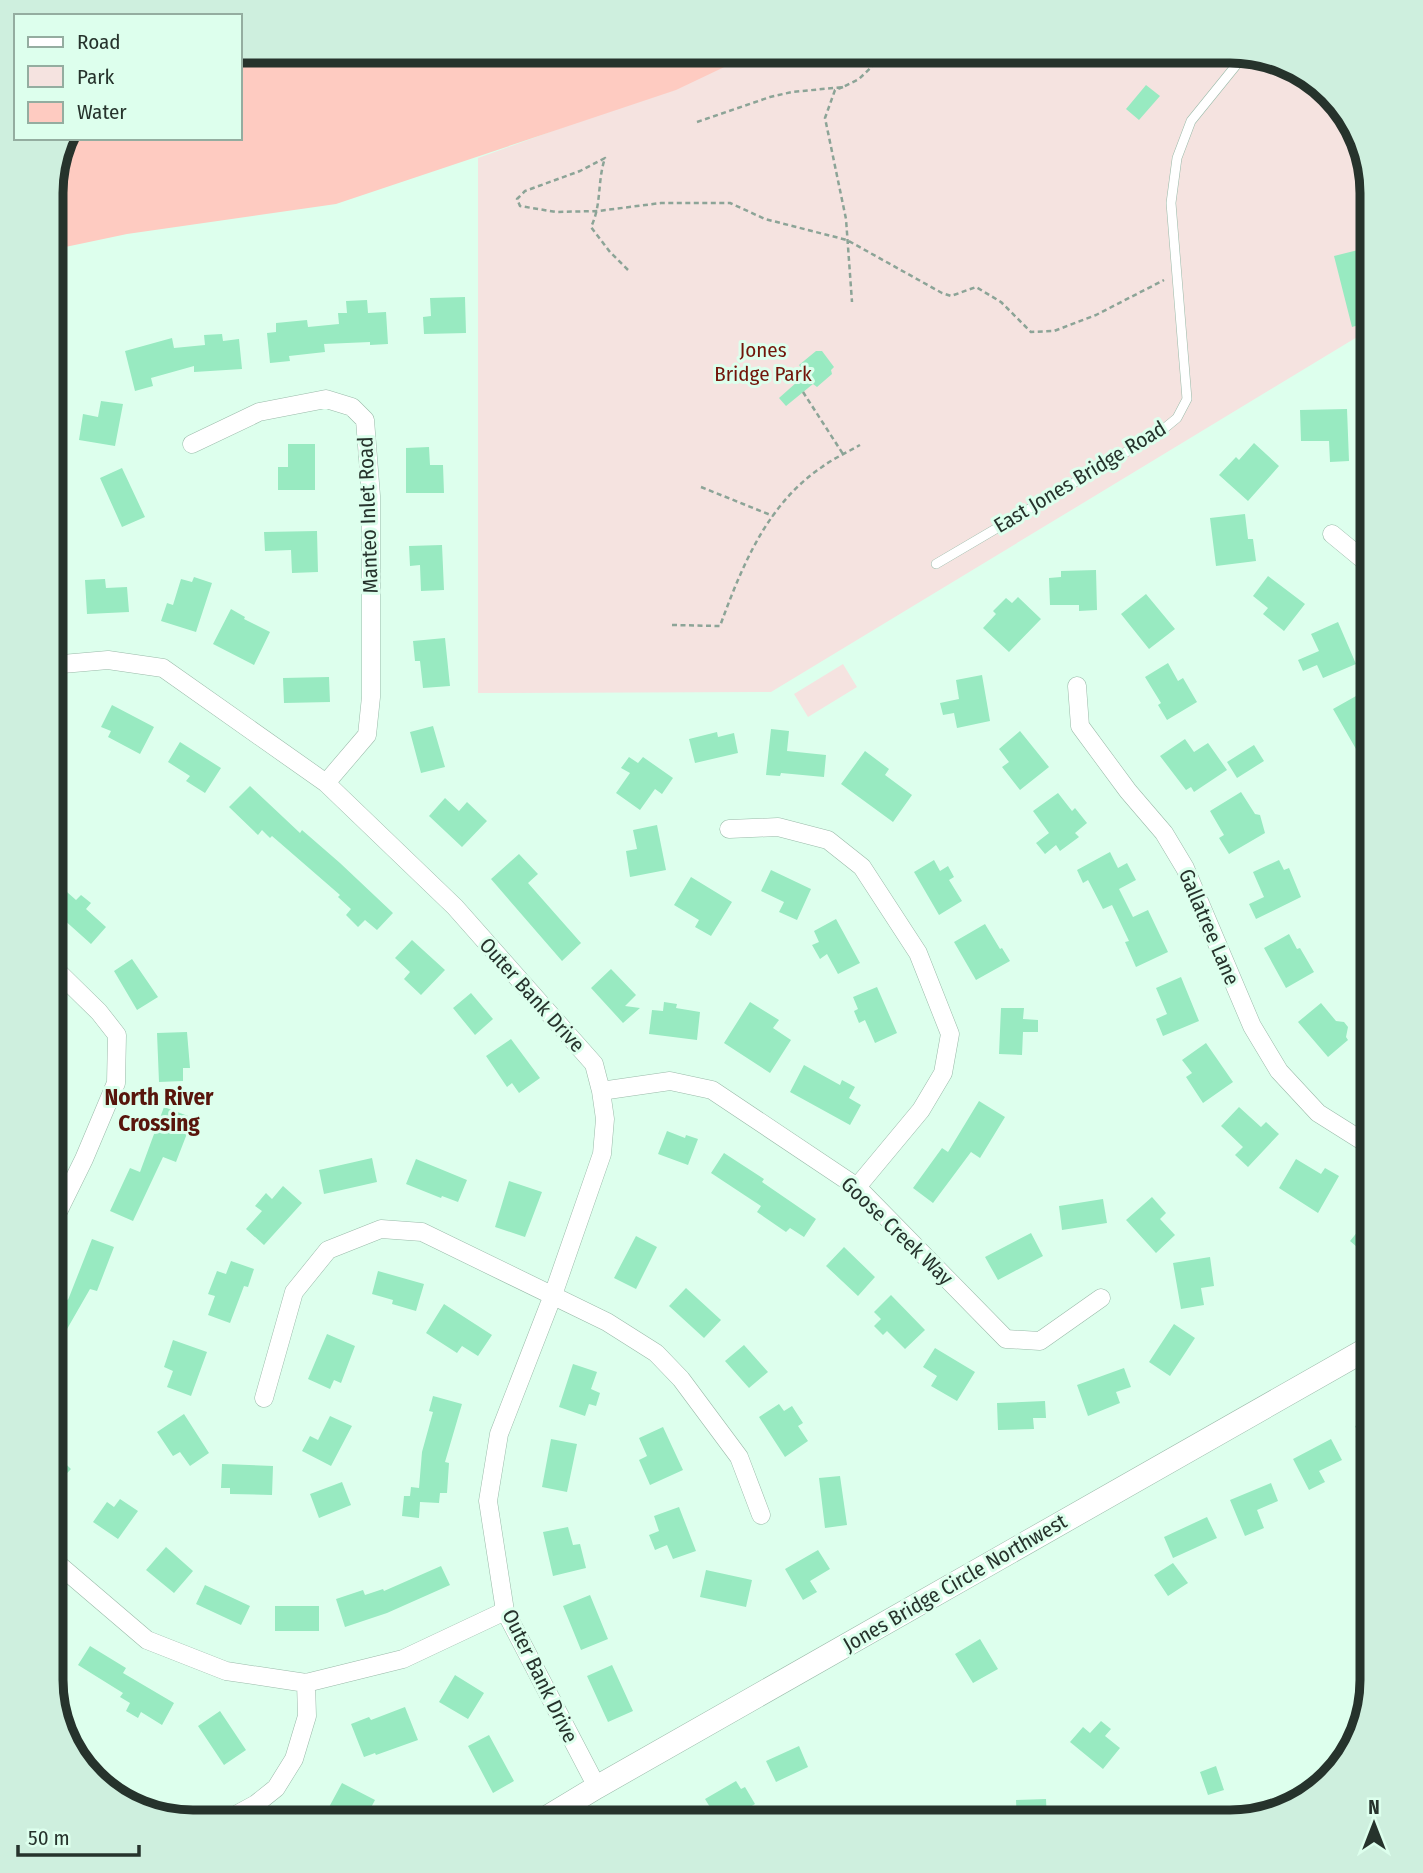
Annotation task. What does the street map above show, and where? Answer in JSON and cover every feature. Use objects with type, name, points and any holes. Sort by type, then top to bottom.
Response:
[{"type":"street","name":"Manteo Inlet Road","points":[[192,443],[259,412],[326,399],[352,407],[365,420],[371,496],[370,697],[367,734],[326,783]]},
{"type":"street","points":[[1332,534],[1360,557]]},
{"type":"street","name":"Outer Bank Drive","points":[[63,664],[108,660],[163,668],[326,783],[455,907],[594,1064],[605,1119],[602,1154],[553,1295],[499,1434],[488,1500],[505,1611],[597,1787]]},
{"type":"street","name":"Gallatree Lane","points":[[1077,686],[1080,726],[1128,791],[1164,833],[1185,868],[1252,1026],[1279,1071],[1318,1113],[1360,1139]]},
{"type":"street","points":[[729,829],[778,827],[828,840],[862,867],[918,953],[950,1034],[943,1073],[921,1110],[857,1187]]},
{"type":"street","points":[[63,977],[99,1012],[117,1035],[116,1083],[63,1202]]},
{"type":"street","name":"Goose Creek Way","points":[[601,1091],[670,1082],[712,1090],[857,1187],[1006,1339],[1040,1341],[1101,1298]]},
{"type":"street","points":[[264,1398],[294,1292],[328,1250],[375,1231],[422,1232],[607,1322],[656,1353],[673,1370],[739,1457],[761,1515]]},
{"type":"street","name":"Jones Bridge Circle Northwest","points":[[559,1810],[1360,1353]]},
{"type":"street","points":[[63,1568],[146,1640],[226,1671],[306,1683],[403,1660],[505,1611]]},
{"type":"street","points":[[245,1810],[276,1788],[294,1759],[307,1716],[306,1683]]},
{"type":"lane","name":"East Jones Bridge Road","points":[[936,564],[1160,432],[1177,418],[1186,398],[1171,203],[1177,158],[1191,121],[1238,63]]},
{"type":"path","points":[[852,302],[846,219],[825,118],[835,90],[859,79],[876,63]]},
{"type":"path","points":[[697,122],[770,97],[843,87]]},
{"type":"path","points":[[628,270],[591,227],[598,211],[601,171],[605,158],[580,171],[525,191],[517,199],[520,206],[556,212],[598,211],[661,203],[730,203],[765,219],[847,240],[942,293],[951,296],[976,287],[1001,302],[1031,332],[1054,331],[1096,315],[1176,274]]},
{"type":"path","points":[[803,392],[844,454]]},
{"type":"path","points":[[672,625],[720,626],[748,555],[773,516],[791,493],[821,467],[860,445]]},
{"type":"path","points":[[701,487],[773,516]]},
{"type":"green space","name":"Jones Bridge Park","points":[[727,63],[1256,65],[1288,76],[1316,95],[1328,107],[1347,135],[1358,167],[1360,184],[1360,335],[771,692],[478,693],[478,158]]},
{"type":"green space","points":[[843,664],[857,687],[808,717],[794,694]]},
{"type":"water","points":[[242,63],[733,63],[676,90],[336,204],[127,234],[63,247],[63,184],[67,159],[74,140],[242,140]]},
{"type":"building","points":[[1146,85],[1160,96],[1139,120],[1126,109]]},
{"type":"building","points":[[1358,250],[1360,325],[1352,327],[1334,256]]},
{"type":"building","points":[[465,297],[466,333],[424,334],[423,317],[431,316],[430,298]]},
{"type":"building","points":[[367,300],[368,313],[386,312],[388,344],[324,344],[325,352],[289,356],[290,361],[270,363],[267,333],[276,332],[276,323],[307,320],[308,327],[339,324],[338,313],[347,313],[346,301]]},
{"type":"building","points":[[222,334],[223,341],[239,339],[242,369],[194,372],[194,366],[151,378],[153,386],[135,391],[125,351],[172,338],[174,348],[205,345],[204,335]]},
{"type":"building","points":[[816,351],[822,351],[834,367],[832,374],[817,387],[813,384],[786,406],[779,398],[806,374],[799,365]]},
{"type":"building","points":[[101,401],[123,404],[115,446],[79,440],[83,414],[98,417]]},
{"type":"building","points":[[1347,409],[1349,461],[1330,462],[1329,441],[1301,441],[1300,410]]},
{"type":"building","points":[[1254,443],[1279,466],[1248,501],[1219,475],[1236,457],[1239,460]]},
{"type":"building","points":[[288,444],[315,444],[315,490],[278,490],[278,467],[288,467]]},
{"type":"building","points":[[429,447],[430,465],[443,465],[444,493],[406,493],[406,448]]},
{"type":"building","points":[[122,468],[145,517],[122,527],[100,478]]},
{"type":"building","points":[[1245,514],[1248,539],[1253,539],[1256,561],[1216,566],[1210,518]]},
{"type":"building","points":[[317,531],[318,572],[292,573],[291,550],[265,551],[264,532]]},
{"type":"building","points":[[442,545],[444,590],[421,591],[420,565],[410,566],[409,546]]},
{"type":"building","points":[[1096,570],[1097,610],[1079,611],[1079,605],[1050,605],[1049,578],[1061,577],[1061,571]]},
{"type":"building","points":[[1268,576],[1305,604],[1284,631],[1263,614],[1268,608],[1253,596]]},
{"type":"building","points":[[194,577],[212,583],[196,632],[161,621],[167,603],[173,605],[181,579],[192,582]]},
{"type":"building","points":[[105,579],[106,588],[127,587],[129,612],[87,614],[85,580]]},
{"type":"building","points":[[1146,594],[1175,629],[1149,649],[1121,614]]},
{"type":"building","points":[[1018,597],[1041,619],[1009,652],[983,628],[996,614],[993,611],[1006,598],[1012,603]]},
{"type":"building","points":[[231,609],[270,632],[254,665],[213,644]]},
{"type":"building","points":[[1338,622],[1356,664],[1323,678],[1317,665],[1303,671],[1298,660],[1319,651],[1311,634]]},
{"type":"building","points":[[445,638],[450,686],[423,688],[420,661],[415,661],[413,641]]},
{"type":"building","points":[[1168,663],[1178,681],[1183,678],[1197,702],[1167,720],[1158,705],[1161,703],[1145,677]]},
{"type":"building","points":[[982,675],[990,721],[957,728],[954,713],[943,715],[940,703],[959,699],[956,680]]},
{"type":"building","points":[[329,677],[330,702],[284,703],[283,678]]},
{"type":"building","points":[[1360,694],[1360,747],[1356,749],[1333,709]]},
{"type":"building","points":[[112,705],[154,727],[140,754],[108,737],[111,731],[101,727]]},
{"type":"building","points":[[433,726],[445,767],[421,773],[410,732]]},
{"type":"building","points":[[771,729],[789,731],[787,751],[826,755],[824,777],[781,773],[780,776],[766,775]]},
{"type":"building","points":[[1020,731],[1049,767],[1020,790],[1002,767],[1009,762],[999,749]]},
{"type":"building","points":[[717,732],[718,737],[734,733],[738,753],[695,763],[689,739]]},
{"type":"building","points":[[1185,739],[1194,752],[1208,743],[1227,770],[1194,792],[1191,787],[1186,790],[1160,756]]},
{"type":"building","points":[[180,742],[221,768],[205,793],[186,781],[190,776],[168,762]]},
{"type":"building","points":[[1254,745],[1264,761],[1237,778],[1227,762]]},
{"type":"building","points":[[865,751],[889,769],[885,775],[912,795],[893,822],[841,784]]},
{"type":"building","points":[[629,757],[638,763],[643,757],[673,778],[662,794],[655,789],[640,810],[616,793],[630,773],[621,768]]},
{"type":"building","points":[[250,786],[300,833],[302,830],[340,863],[393,913],[377,930],[365,920],[358,927],[346,915],[351,909],[338,897],[340,895],[272,836],[270,838],[262,830],[258,835],[229,807]]},
{"type":"building","points":[[1241,792],[1255,814],[1260,815],[1265,833],[1229,854],[1219,838],[1224,835],[1210,811]]},
{"type":"building","points":[[1058,793],[1072,811],[1075,808],[1087,823],[1075,833],[1079,837],[1060,851],[1056,845],[1045,854],[1036,843],[1049,833],[1033,811]]},
{"type":"building","points":[[445,798],[459,811],[467,802],[487,821],[462,847],[429,816]]},
{"type":"building","points":[[657,825],[666,870],[630,877],[626,851],[637,849],[633,830]]},
{"type":"building","points":[[1110,852],[1118,868],[1127,863],[1136,880],[1119,889],[1133,917],[1148,910],[1168,952],[1136,967],[1125,942],[1129,941],[1112,905],[1103,909],[1088,880],[1083,883],[1077,870]]},
{"type":"building","points":[[519,854],[538,874],[528,883],[581,943],[562,961],[491,879]]},
{"type":"building","points":[[934,860],[940,871],[948,866],[954,877],[949,880],[962,901],[939,915],[914,872]]},
{"type":"building","points":[[1279,860],[1284,870],[1289,868],[1301,897],[1256,919],[1249,904],[1264,897],[1253,872]]},
{"type":"building","points":[[771,870],[811,889],[797,920],[779,912],[784,902],[761,891]]},
{"type":"building","points":[[691,877],[732,902],[711,936],[695,927],[699,920],[674,905]]},
{"type":"building","points":[[67,892],[76,900],[81,895],[91,903],[86,909],[106,927],[91,944],[63,919],[63,897]]},
{"type":"building","points":[[836,919],[860,963],[838,974],[827,954],[820,959],[812,945],[819,942],[814,931]]},
{"type":"building","points":[[985,924],[1010,961],[976,980],[954,942]]},
{"type":"building","points":[[1289,934],[1314,972],[1286,988],[1264,948]]},
{"type":"building","points":[[412,940],[445,970],[421,995],[404,979],[410,972],[395,958]]},
{"type":"building","points":[[132,959],[158,997],[137,1010],[114,971]]},
{"type":"building","points":[[611,969],[636,995],[625,1006],[640,1008],[623,1023],[591,988]]},
{"type":"building","points":[[1181,977],[1199,1021],[1163,1036],[1156,1019],[1167,1014],[1156,988]]},
{"type":"building","points":[[877,987],[897,1033],[875,1043],[865,1020],[859,1023],[854,1011],[858,1009],[853,997]]},
{"type":"building","points":[[471,993],[493,1019],[475,1035],[453,1008]]},
{"type":"building","points":[[664,1002],[677,1004],[676,1008],[700,1012],[697,1040],[649,1034],[652,1010],[663,1011]]},
{"type":"building","points":[[750,1002],[779,1020],[773,1028],[791,1040],[770,1073],[724,1043]]},
{"type":"building","points":[[1321,1003],[1336,1021],[1344,1022],[1348,1027],[1348,1040],[1328,1057],[1298,1022]]},
{"type":"building","points":[[1001,1008],[1024,1008],[1023,1019],[1038,1020],[1038,1032],[1023,1032],[1022,1055],[999,1054]]},
{"type":"building","points":[[187,1032],[190,1068],[183,1068],[183,1081],[159,1082],[157,1033]]},
{"type":"building","points":[[511,1039],[540,1078],[519,1093],[512,1083],[507,1087],[486,1056]]},
{"type":"building","points":[[1206,1043],[1233,1082],[1203,1103],[1186,1077],[1192,1073],[1182,1060]]},
{"type":"building","points":[[804,1065],[840,1085],[842,1080],[855,1087],[849,1098],[861,1105],[850,1125],[790,1092]]},
{"type":"building","points":[[979,1101],[1005,1117],[980,1158],[971,1152],[933,1203],[913,1188],[942,1148],[948,1152]]},
{"type":"building","points":[[164,1107],[188,1116],[184,1129],[188,1131],[176,1162],[163,1157],[133,1221],[110,1211],[130,1168],[140,1172]]},
{"type":"building","points":[[1239,1107],[1261,1127],[1266,1122],[1279,1134],[1248,1167],[1235,1155],[1243,1147],[1221,1126]]},
{"type":"building","points":[[667,1131],[685,1138],[686,1135],[698,1139],[688,1165],[658,1154]]},
{"type":"building","points":[[724,1153],[764,1179],[762,1182],[816,1219],[804,1237],[790,1228],[786,1232],[757,1212],[761,1206],[711,1173]]},
{"type":"building","points":[[372,1158],[377,1182],[324,1194],[319,1170]]},
{"type":"building","points":[[416,1159],[467,1180],[458,1202],[406,1184]]},
{"type":"building","points":[[1296,1159],[1321,1174],[1325,1168],[1339,1176],[1318,1213],[1279,1188]]},
{"type":"building","points":[[509,1181],[542,1192],[525,1237],[495,1227]]},
{"type":"building","points":[[283,1186],[302,1203],[264,1245],[246,1229],[262,1211],[255,1206],[266,1193],[272,1199]]},
{"type":"building","points":[[1152,1197],[1166,1213],[1160,1219],[1175,1235],[1156,1253],[1126,1220]]},
{"type":"building","points":[[1103,1199],[1107,1223],[1062,1230],[1059,1206]]},
{"type":"building","points":[[1360,1229],[1360,1250],[1350,1241]]},
{"type":"building","points":[[1031,1233],[1043,1256],[998,1280],[985,1257]]},
{"type":"building","points":[[636,1236],[657,1247],[636,1289],[614,1278]]},
{"type":"building","points":[[92,1239],[114,1247],[97,1291],[90,1289],[63,1336],[63,1297],[68,1300]]},
{"type":"building","points":[[844,1247],[875,1277],[858,1296],[826,1266]]},
{"type":"building","points":[[1210,1257],[1214,1286],[1201,1288],[1204,1305],[1181,1309],[1173,1263]]},
{"type":"building","points":[[231,1261],[254,1269],[248,1287],[244,1286],[230,1323],[208,1315],[215,1296],[208,1294],[217,1271],[226,1274]]},
{"type":"building","points":[[378,1271],[424,1284],[416,1311],[392,1304],[393,1300],[372,1294]]},
{"type":"building","points":[[686,1288],[721,1320],[704,1338],[669,1306]]},
{"type":"building","points":[[891,1295],[925,1330],[905,1349],[887,1331],[883,1335],[874,1326],[881,1319],[874,1312]]},
{"type":"building","points":[[444,1304],[492,1335],[478,1356],[462,1346],[457,1353],[426,1333]]},
{"type":"building","points":[[1174,1324],[1195,1338],[1170,1376],[1149,1362]]},
{"type":"building","points":[[327,1334],[355,1346],[341,1383],[334,1380],[330,1389],[308,1379]]},
{"type":"building","points":[[173,1340],[207,1352],[191,1396],[167,1387],[173,1371],[164,1367]]},
{"type":"building","points":[[744,1345],[768,1372],[749,1388],[725,1361]]},
{"type":"building","points":[[935,1348],[975,1372],[957,1401],[931,1386],[937,1376],[923,1367]]},
{"type":"building","points":[[573,1364],[597,1372],[591,1389],[600,1393],[596,1406],[589,1404],[585,1416],[559,1407]]},
{"type":"building","points":[[1124,1368],[1131,1387],[1116,1392],[1120,1403],[1088,1416],[1077,1385]]},
{"type":"building","points":[[433,1396],[462,1404],[445,1462],[449,1463],[447,1493],[440,1493],[439,1503],[420,1502],[419,1518],[402,1516],[404,1496],[410,1496],[411,1487],[419,1488],[422,1452],[433,1412],[429,1411]]},
{"type":"building","points":[[1045,1401],[1046,1418],[1033,1418],[1034,1429],[998,1430],[997,1403]]},
{"type":"building","points":[[779,1404],[784,1411],[792,1406],[803,1423],[798,1426],[808,1441],[785,1457],[759,1417]]},
{"type":"building","points":[[184,1414],[209,1453],[190,1466],[180,1452],[173,1456],[157,1432]]},
{"type":"building","points":[[330,1416],[352,1426],[331,1466],[302,1451],[310,1436],[318,1440]]},
{"type":"building","points":[[1360,1424],[1360,1438],[1355,1426]]},
{"type":"building","points":[[663,1427],[683,1470],[650,1485],[639,1460],[647,1456],[639,1438]]},
{"type":"building","points":[[551,1439],[577,1444],[567,1492],[542,1487]]},
{"type":"building","points":[[1331,1439],[1342,1460],[1319,1471],[1325,1482],[1309,1490],[1293,1459]]},
{"type":"building","points":[[63,1461],[71,1469],[63,1477]]},
{"type":"building","points":[[222,1464],[273,1466],[272,1495],[230,1494],[230,1488],[221,1488]]},
{"type":"building","points":[[840,1476],[847,1525],[825,1528],[819,1478]]},
{"type":"building","points":[[342,1482],[351,1505],[319,1518],[310,1494]]},
{"type":"building","points":[[1271,1483],[1278,1501],[1257,1510],[1264,1528],[1245,1536],[1230,1500]]},
{"type":"building","points":[[120,1499],[138,1511],[118,1539],[93,1522],[107,1502],[114,1507]]},
{"type":"building","points":[[679,1507],[696,1551],[673,1559],[667,1545],[655,1550],[649,1535],[659,1531],[654,1516]]},
{"type":"building","points":[[1207,1517],[1217,1538],[1173,1558],[1164,1537]]},
{"type":"building","points":[[568,1527],[573,1545],[580,1544],[586,1568],[553,1576],[543,1532]]},
{"type":"building","points":[[166,1547],[193,1571],[174,1593],[146,1570]]},
{"type":"building","points":[[818,1550],[830,1569],[810,1581],[817,1592],[803,1600],[785,1569]]},
{"type":"building","points":[[1173,1563],[1188,1583],[1168,1596],[1154,1575]]},
{"type":"building","points":[[441,1566],[450,1585],[387,1613],[345,1627],[336,1599],[363,1590],[365,1595],[383,1589],[384,1591]]},
{"type":"building","points":[[706,1570],[752,1580],[746,1607],[700,1597]]},
{"type":"building","points":[[205,1585],[250,1606],[241,1625],[196,1604]]},
{"type":"building","points":[[590,1595],[608,1639],[581,1650],[563,1606]]},
{"type":"building","points":[[275,1606],[319,1606],[319,1631],[275,1631]]},
{"type":"building","points":[[980,1639],[998,1669],[973,1683],[955,1654]]},
{"type":"building","points":[[90,1646],[126,1668],[123,1673],[174,1703],[162,1725],[141,1712],[138,1718],[126,1711],[130,1703],[120,1697],[123,1693],[78,1665]]},
{"type":"building","points":[[612,1665],[633,1711],[608,1722],[587,1676]]},
{"type":"building","points":[[455,1675],[484,1693],[468,1719],[439,1702]]},
{"type":"building","points":[[405,1707],[418,1740],[364,1757],[351,1724],[369,1717],[371,1720]]},
{"type":"building","points":[[220,1711],[246,1750],[224,1765],[198,1726]]},
{"type":"building","points":[[1101,1721],[1111,1729],[1105,1736],[1120,1748],[1103,1769],[1070,1742],[1083,1727],[1090,1733]]},
{"type":"building","points":[[489,1735],[514,1781],[493,1793],[468,1746]]},
{"type":"building","points":[[799,1746],[808,1767],[776,1782],[766,1761]]},
{"type":"building","points":[[1216,1766],[1224,1790],[1208,1795],[1200,1772]]},
{"type":"building","points":[[736,1781],[741,1789],[745,1787],[755,1804],[745,1810],[712,1810],[705,1799]]},
{"type":"building","points":[[342,1783],[375,1800],[370,1810],[327,1810]]},
{"type":"building","points":[[1046,1799],[1046,1810],[1016,1810],[1016,1800]]},
{"type":"district","name":"North River Crossing","points":[[159,1110]]}]
